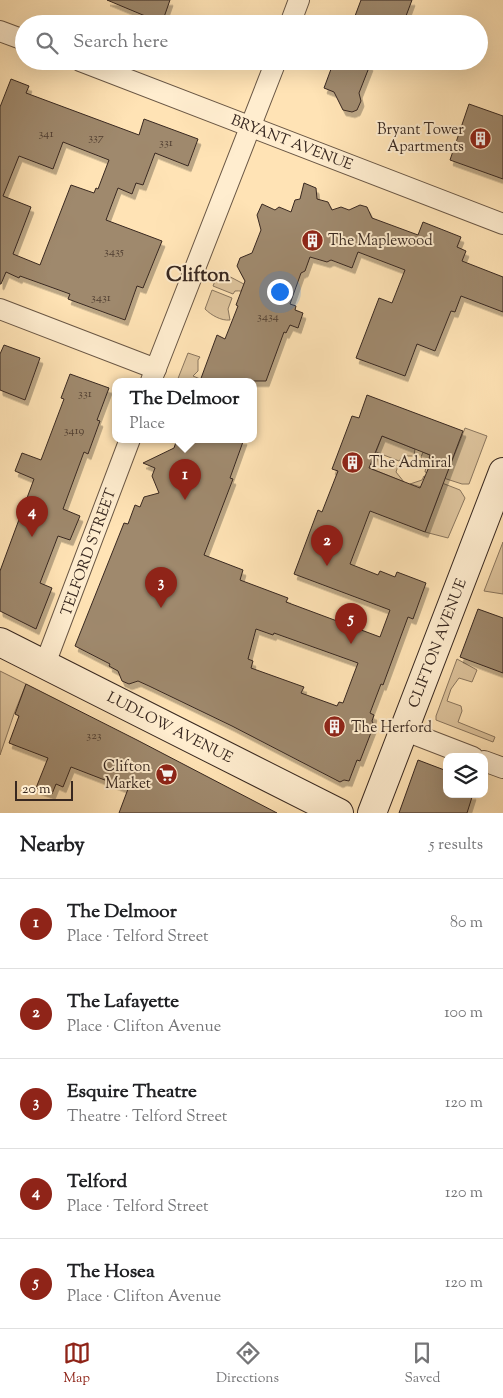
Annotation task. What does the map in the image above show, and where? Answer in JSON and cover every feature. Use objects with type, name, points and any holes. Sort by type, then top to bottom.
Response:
[{"type":"main road","name":"CLIFTON AVENUE","points":[[372,813],[500,487]]},
{"type":"main road","name":"LUDLOW AVENUE","points":[[0,642],[339,813]]},
{"type":"street","points":[[293,15],[299,0]]},
{"type":"street","points":[[0,30],[15,36]]},
{"type":"street","name":"BRYANT AVENUE","points":[[104,70],[503,224]]},
{"type":"street","points":[[0,309],[153,375],[272,70]]},
{"type":"street","name":"TELFORD STREET","points":[[45,664],[128,443]]},
{"type":"street","points":[[403,730],[463,753]]},
{"type":"street","points":[[488,762],[503,768]]},
{"type":"shaded area","points":[[219,271],[259,292],[235,291],[233,294],[213,286]]},
{"type":"shaded area","points":[[212,290],[232,298],[228,309],[230,320],[216,317],[205,309]]},
{"type":"shaded area","points":[[188,353],[200,357],[198,360],[198,371],[193,376],[198,378],[178,378]]},
{"type":"shaded area","points":[[465,428],[487,436],[469,484],[462,484],[425,472],[426,466],[421,457],[423,452],[430,455],[429,459],[450,466]]},
{"type":"shaded area","points":[[382,436],[415,449],[414,456],[403,456],[399,461],[376,452]]},
{"type":"shaded area","points":[[374,456],[398,466],[396,472],[404,482],[370,468]]},
{"type":"shaded area","points":[[424,476],[460,490],[465,498],[448,538],[425,532],[440,492],[410,484],[422,480]]},
{"type":"shaded area","points":[[503,542],[503,594],[484,591]]},
{"type":"shaded area","points":[[457,659],[477,670],[472,682],[459,678],[451,689],[447,701],[461,706],[462,711],[458,722],[495,737],[493,742],[436,720]]},
{"type":"shaded area","points":[[0,671],[26,684],[0,755]]},
{"type":"building","points":[[107,0],[170,0],[165,15],[143,15]]},
{"type":"building","points":[[361,0],[412,0],[406,15],[355,15]]},
{"type":"building","points":[[331,70],[368,70],[359,93],[361,101],[357,110],[352,112],[343,110],[334,92],[324,88]]},
{"type":"building","points":[[11,79],[29,86],[26,93],[139,135],[144,119],[198,139],[188,166],[155,153],[143,185],[136,183],[132,194],[118,188],[106,220],[162,241],[143,288],[137,286],[125,320],[68,299],[70,294],[20,276],[19,278],[6,272],[0,284],[0,107]],"holes":[[[63,142],[109,160],[98,189],[96,188],[94,193],[71,185],[40,265],[13,254],[31,207],[3,196],[19,156],[53,169]]]},
{"type":"building","name":"Bryant Tower Apartments","points":[[469,104],[503,116],[503,179],[450,160]]},
{"type":"building","points":[[304,183],[316,188],[317,199],[328,202],[332,210],[341,207],[349,210],[360,205],[367,207],[372,218],[418,235],[423,222],[461,237],[457,247],[466,251],[462,261],[503,277],[503,312],[461,296],[455,312],[451,311],[435,351],[417,344],[405,376],[356,358],[379,298],[392,303],[405,270],[358,252],[352,268],[331,260],[327,262],[310,257],[305,271],[301,273],[290,304],[296,306],[295,310],[303,313],[298,328],[290,325],[286,333],[284,332],[266,381],[257,381],[257,378],[201,378],[217,335],[225,339],[238,306],[236,305],[245,281],[237,266],[240,258],[252,253],[261,230],[257,215],[262,204],[275,210],[279,207],[291,212],[295,200],[300,199]]},
{"type":"building","points":[[4,345],[40,358],[25,400],[0,390],[0,354]]},
{"type":"building","points":[[70,374],[109,388],[97,420],[100,421],[88,454],[84,452],[63,509],[80,516],[70,540],[58,536],[40,583],[52,588],[36,629],[0,611],[0,571],[34,479],[15,471],[22,453],[41,460],[64,399],[61,398]]},
{"type":"building","points":[[367,395],[463,431],[425,532],[370,511],[350,564],[378,575],[380,571],[395,577],[397,572],[426,583],[413,619],[408,617],[383,685],[381,684],[370,713],[374,715],[372,721],[374,725],[360,761],[357,760],[349,781],[344,780],[340,782],[232,726],[149,686],[138,681],[129,684],[122,681],[118,671],[109,666],[110,664],[75,646],[124,523],[128,524],[135,505],[140,507],[144,497],[159,493],[152,476],[155,468],[143,463],[174,448],[176,443],[243,443],[230,478],[233,479],[204,555],[243,570],[240,580],[288,598],[286,602],[380,637],[390,610],[294,574],[318,510],[322,512],[338,471],[332,469],[352,416],[359,418]],"holes":[[[382,436],[430,455],[429,459],[432,460],[420,488],[369,468]],[[256,629],[273,635],[274,633],[358,663],[343,703],[339,702],[337,706],[301,693],[304,687],[251,668],[253,661],[248,659]]]},
{"type":"building","points":[[478,609],[503,618],[503,673],[460,657]]},
{"type":"building","points":[[26,684],[277,813],[119,813],[128,789],[71,767],[63,787],[56,784],[52,794],[36,788],[48,758],[9,743],[19,716],[15,714]]},
{"type":"building","points":[[418,760],[443,769],[443,798],[472,798],[467,813],[399,813]]},
{"type":"place","name":"Bryant Tower Apartments","points":[[480,138]]},
{"type":"place","name":"The Maplewood","points":[[312,240]]},
{"type":"place","name":"The Admiral","points":[[353,462]]},
{"type":"place","name":"The Delmoor","points":[[185,500]]},
{"type":"place","name":"Telford","points":[[32,537]]},
{"type":"place","name":"The Lafayette","points":[[327,566]]},
{"type":"place","name":"Esquire Theatre","points":[[161,608]]},
{"type":"place","name":"The Hosea","points":[[351,644]]},
{"type":"place","name":"The Herford","points":[[335,727]]},
{"type":"place","name":"Clifton Market","points":[[167,775]]},
{"type":"district","name":"Clifton","points":[[198,274]]}]
